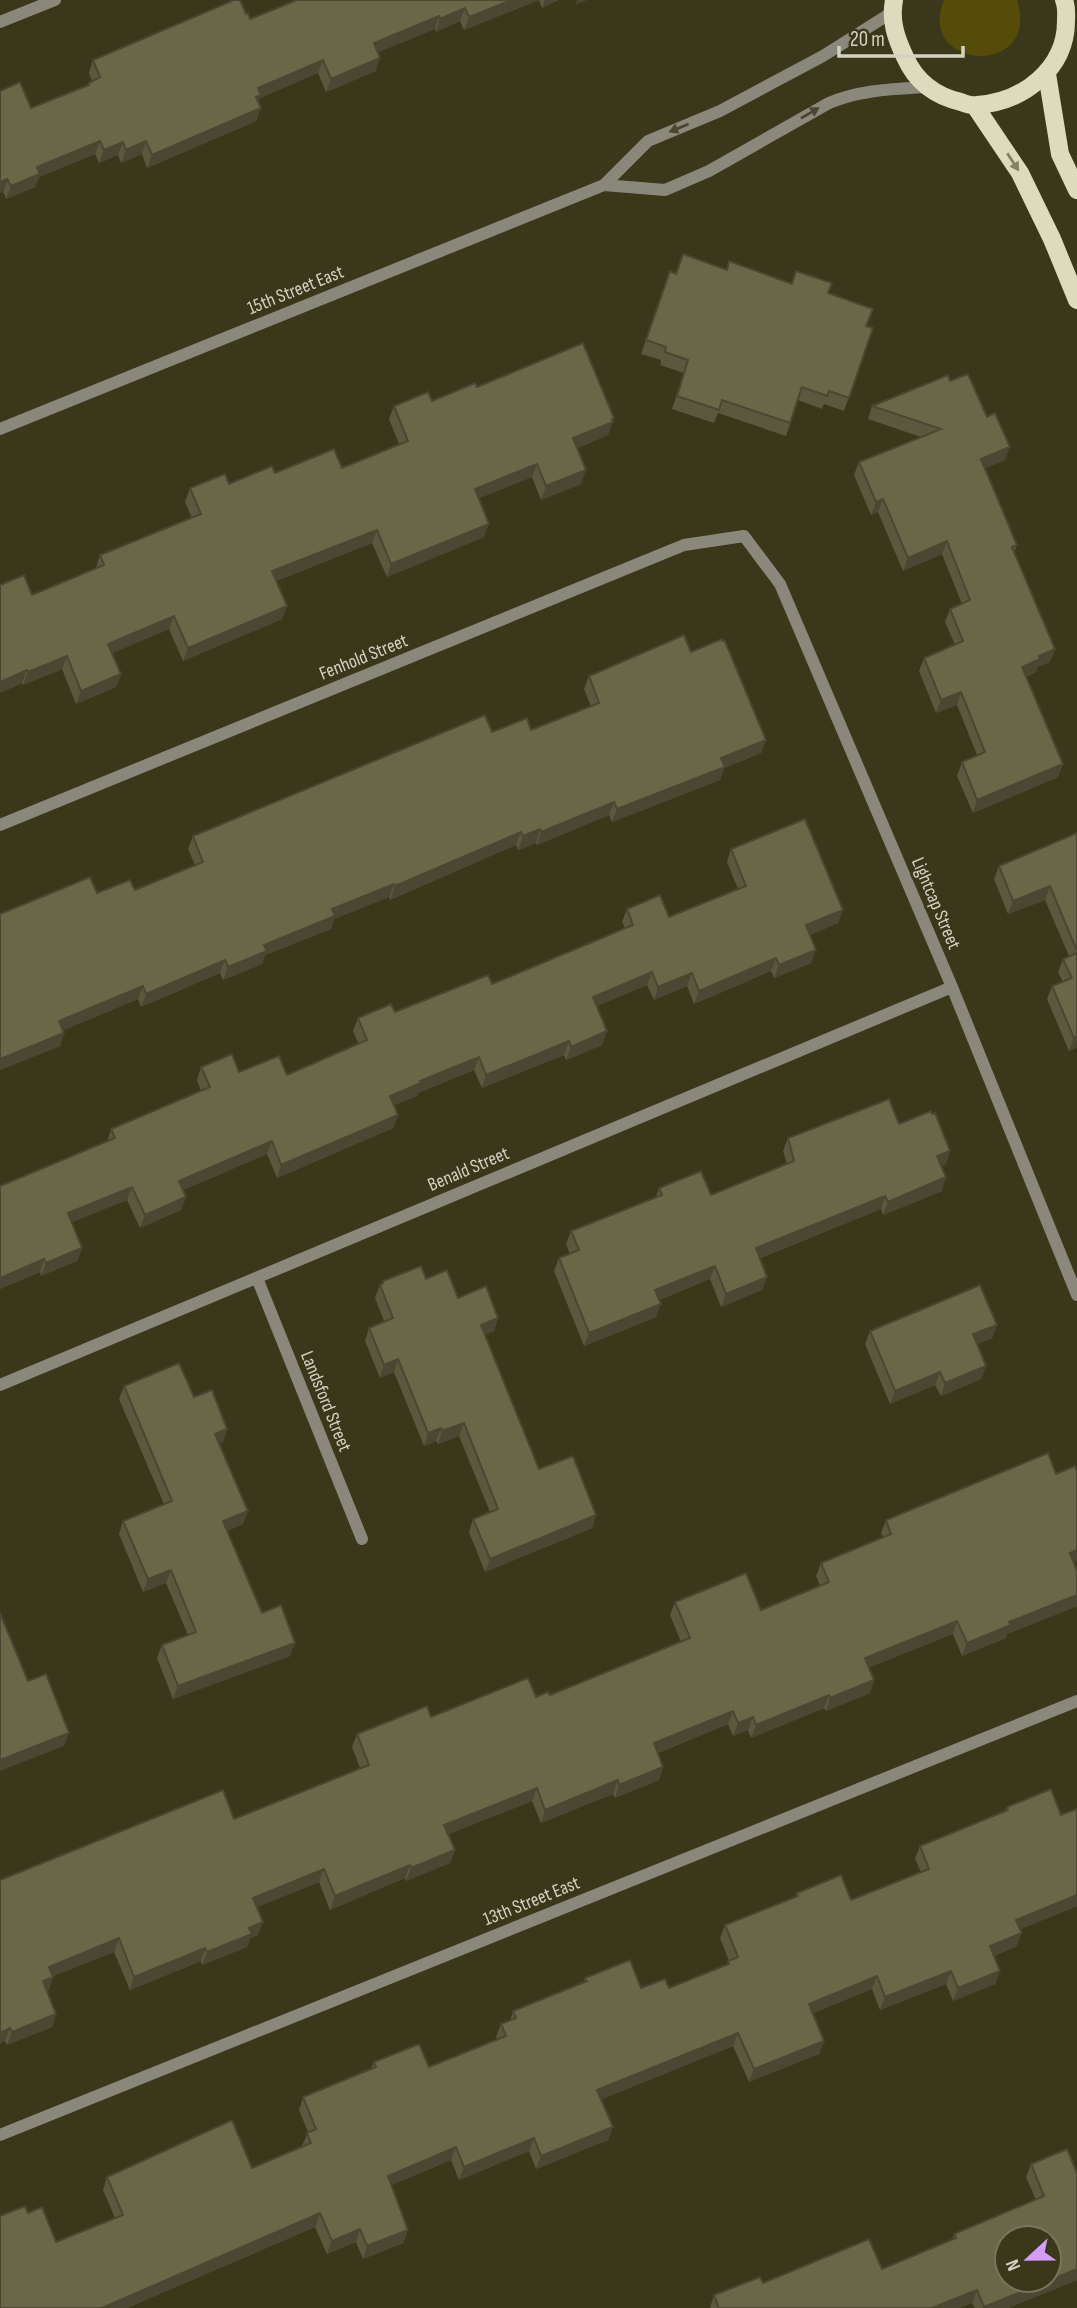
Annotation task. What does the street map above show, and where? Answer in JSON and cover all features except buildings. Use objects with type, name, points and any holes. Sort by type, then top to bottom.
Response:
[{"type":"main road","points":[[892,7],[896,39],[908,65],[925,87],[946,99],[975,106],[1020,93],[1047,74],[1072,33],[1064,0]]},
{"type":"main road","points":[[1047,74],[1060,154],[1077,190]]},
{"type":"main road","points":[[975,106],[1020,173],[1052,239],[1077,300]]},
{"type":"street","points":[[0,22],[55,0]]},
{"type":"street","name":"15th Street East","points":[[0,429],[604,185],[648,141],[720,111],[823,56],[892,7]]},
{"type":"street","name":"15th Street East","points":[[604,185],[665,190],[709,172],[828,103],[845,96],[925,87]]},
{"type":"street","name":"Fenhold Street","points":[[0,825],[684,545],[744,536]]},
{"type":"street","name":"Lightcap Street","points":[[744,536],[780,584],[951,987],[1077,1295]]},
{"type":"street","name":"Benald Street","points":[[0,1385],[951,987]]},
{"type":"street","name":"Landsford Street","points":[[257,1278],[362,1539]]},
{"type":"street","name":"13th Street East","points":[[0,2135],[1077,1701]]},
{"type":"shaded area","points":[[944,0],[1017,0],[1020,25],[1012,43],[997,53],[979,56],[961,52],[947,41],[940,24]]}]
